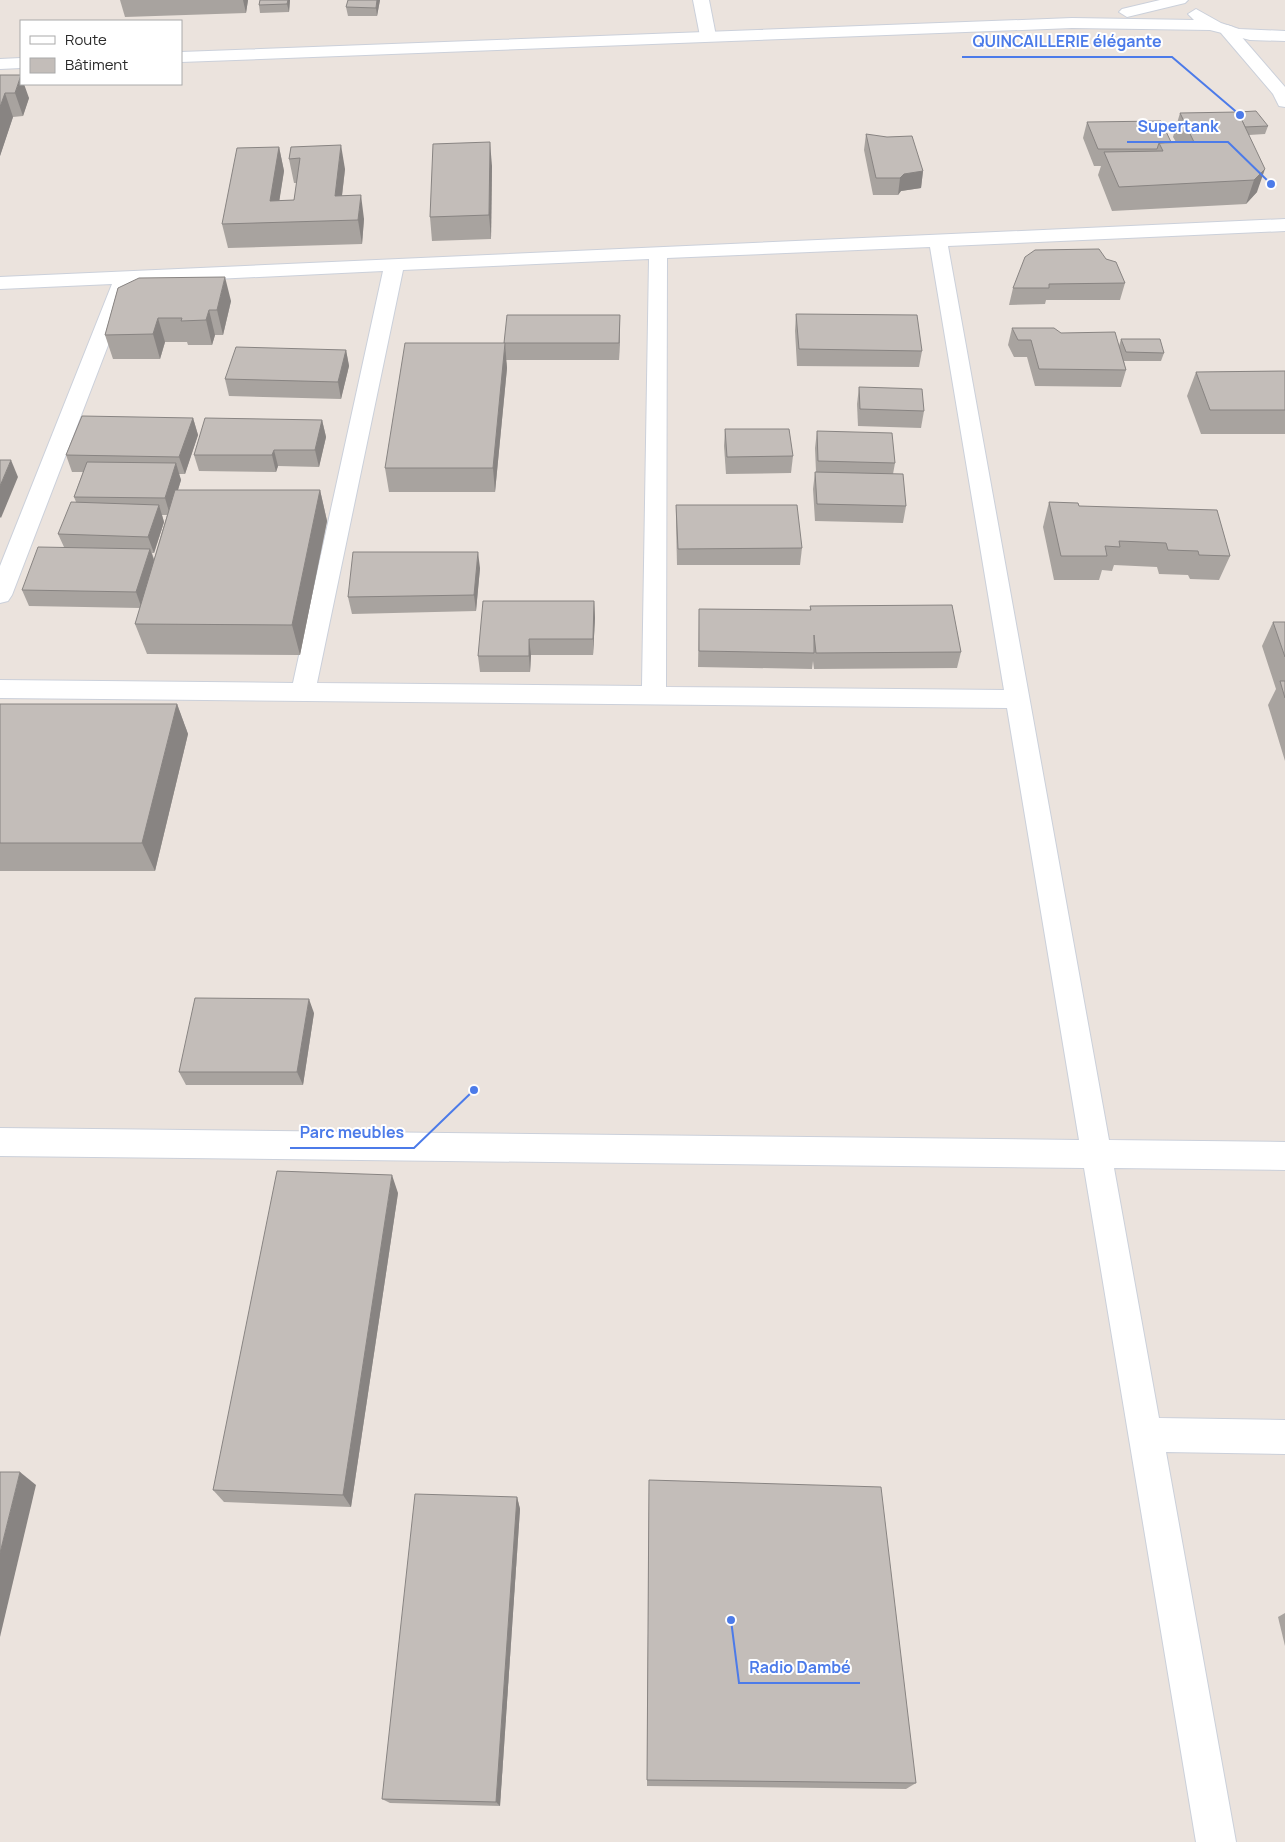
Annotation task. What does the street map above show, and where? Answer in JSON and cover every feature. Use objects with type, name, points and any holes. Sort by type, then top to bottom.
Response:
[{"type":"street","points":[[700,0],[708,36]]},
{"type":"street","points":[[1072,23],[1180,0]]},
{"type":"street","points":[[1190,0],[1192,9],[1196,14],[1211,24],[1227,30],[1261,37],[1285,36]]},
{"type":"street","points":[[182,57],[1072,23],[1211,24]]},
{"type":"street","points":[[1227,30],[1284,91]]},
{"type":"street","points":[[0,64],[20,63]]},
{"type":"street","points":[[0,283],[1285,225]]},
{"type":"street","points":[[938,241],[1216,1842]]},
{"type":"street","points":[[654,695],[658,254]]},
{"type":"street","points":[[304,692],[394,266]]},
{"type":"street","points":[[0,595],[124,278]]},
{"type":"street","points":[[0,689],[1018,699]]},
{"type":"street","points":[[0,1142],[1285,1156]]},
{"type":"street","points":[[1146,1436],[1285,1437]]},
{"type":"building","points":[[260,0],[288,0],[287,4],[259,5]]},
{"type":"building","points":[[348,0],[377,0],[376,8],[346,7]]},
{"type":"building","points":[[0,75],[20,75],[15,93],[5,93],[0,107]]},
{"type":"building","points":[[1256,111],[1268,126],[1245,127],[1238,112]]},
{"type":"building","points":[[1238,112],[1265,169],[1254,180],[1119,187],[1104,152],[1163,151],[1159,143],[1194,142],[1180,113]]},
{"type":"building","points":[[1161,121],[1171,142],[1159,143],[1157,149],[1098,149],[1087,122]]},
{"type":"building","points":[[866,134],[887,137],[912,136],[923,171],[904,174],[900,178],[876,178]]},
{"type":"building","points":[[490,142],[489,215],[430,217],[433,144]]},
{"type":"building","points":[[341,145],[335,196],[361,195],[358,220],[222,224],[237,148],[279,147],[270,201],[294,200],[300,158],[289,159],[291,147]]},
{"type":"building","points":[[1099,249],[1106,259],[1116,262],[1125,283],[1049,284],[1049,288],[1013,288],[1025,257],[1035,250]]},
{"type":"building","points":[[225,277],[217,310],[209,310],[206,320],[181,321],[182,318],[158,318],[153,334],[105,335],[118,288],[139,278]]},
{"type":"building","points":[[796,314],[917,315],[922,351],[799,349]]},
{"type":"building","points":[[507,315],[620,315],[619,343],[504,343]]},
{"type":"building","points":[[1012,328],[1054,328],[1061,333],[1115,332],[1126,370],[1039,369],[1031,340],[1018,340]]},
{"type":"building","points":[[1121,339],[1160,339],[1164,353],[1126,352]]},
{"type":"building","points":[[405,343],[505,343],[493,468],[385,468]]},
{"type":"building","points":[[236,347],[346,350],[338,382],[225,379]]},
{"type":"building","points":[[1285,371],[1285,410],[1210,410],[1196,372]]},
{"type":"building","points":[[859,387],[922,389],[924,411],[860,409]]},
{"type":"building","points":[[82,416],[193,418],[179,457],[66,455]]},
{"type":"building","points":[[205,418],[322,420],[315,450],[274,450],[272,455],[194,455]]},
{"type":"building","points":[[725,429],[789,429],[793,456],[727,457]]},
{"type":"building","points":[[817,431],[892,433],[895,463],[818,461]]},
{"type":"building","points":[[0,460],[11,460],[0,486]]},
{"type":"building","points":[[87,462],[176,463],[165,498],[74,497]]},
{"type":"building","points":[[815,472],[903,474],[906,506],[817,504]]},
{"type":"building","points":[[175,490],[320,490],[292,625],[135,624]]},
{"type":"building","points":[[71,502],[159,505],[148,537],[58,534]]},
{"type":"building","points":[[1049,502],[1078,503],[1079,506],[1217,510],[1230,556],[1199,555],[1198,551],[1168,550],[1166,543],[1119,541],[1120,547],[1105,546],[1107,556],[1061,556]]},
{"type":"building","points":[[676,505],[797,505],[802,548],[678,549]]},
{"type":"building","points":[[38,547],[150,549],[136,592],[22,590]]},
{"type":"building","points":[[353,552],[478,552],[474,595],[348,597]]},
{"type":"building","points":[[483,601],[594,601],[593,639],[529,639],[529,656],[478,656]]},
{"type":"building","points":[[952,605],[961,652],[816,653],[814,635],[814,653],[699,651],[699,609],[811,610],[810,606]]},
{"type":"building","points":[[1273,622],[1285,622],[1285,657]]},
{"type":"building","points":[[1280,681],[1285,681],[1285,698]]},
{"type":"building","points":[[0,704],[177,704],[142,843],[0,843]]},
{"type":"building","points":[[195,998],[309,999],[297,1072],[179,1072]]},
{"type":"building","points":[[277,1171],[392,1175],[343,1495],[213,1490]]},
{"type":"building","points":[[0,1472],[20,1472],[0,1553]]},
{"type":"building","points":[[649,1480],[881,1487],[916,1783],[647,1780]]},
{"type":"building","points":[[415,1494],[517,1497],[496,1802],[382,1799]]},
{"type":"place","name":"QUINCAILLERIE élégante","points":[[1240,115]]},
{"type":"place","name":"Supertank","points":[[1271,184]]},
{"type":"place","name":"Parc meubles","points":[[474,1090]]},
{"type":"place","name":"Radio Dambé","points":[[731,1620]]}]
